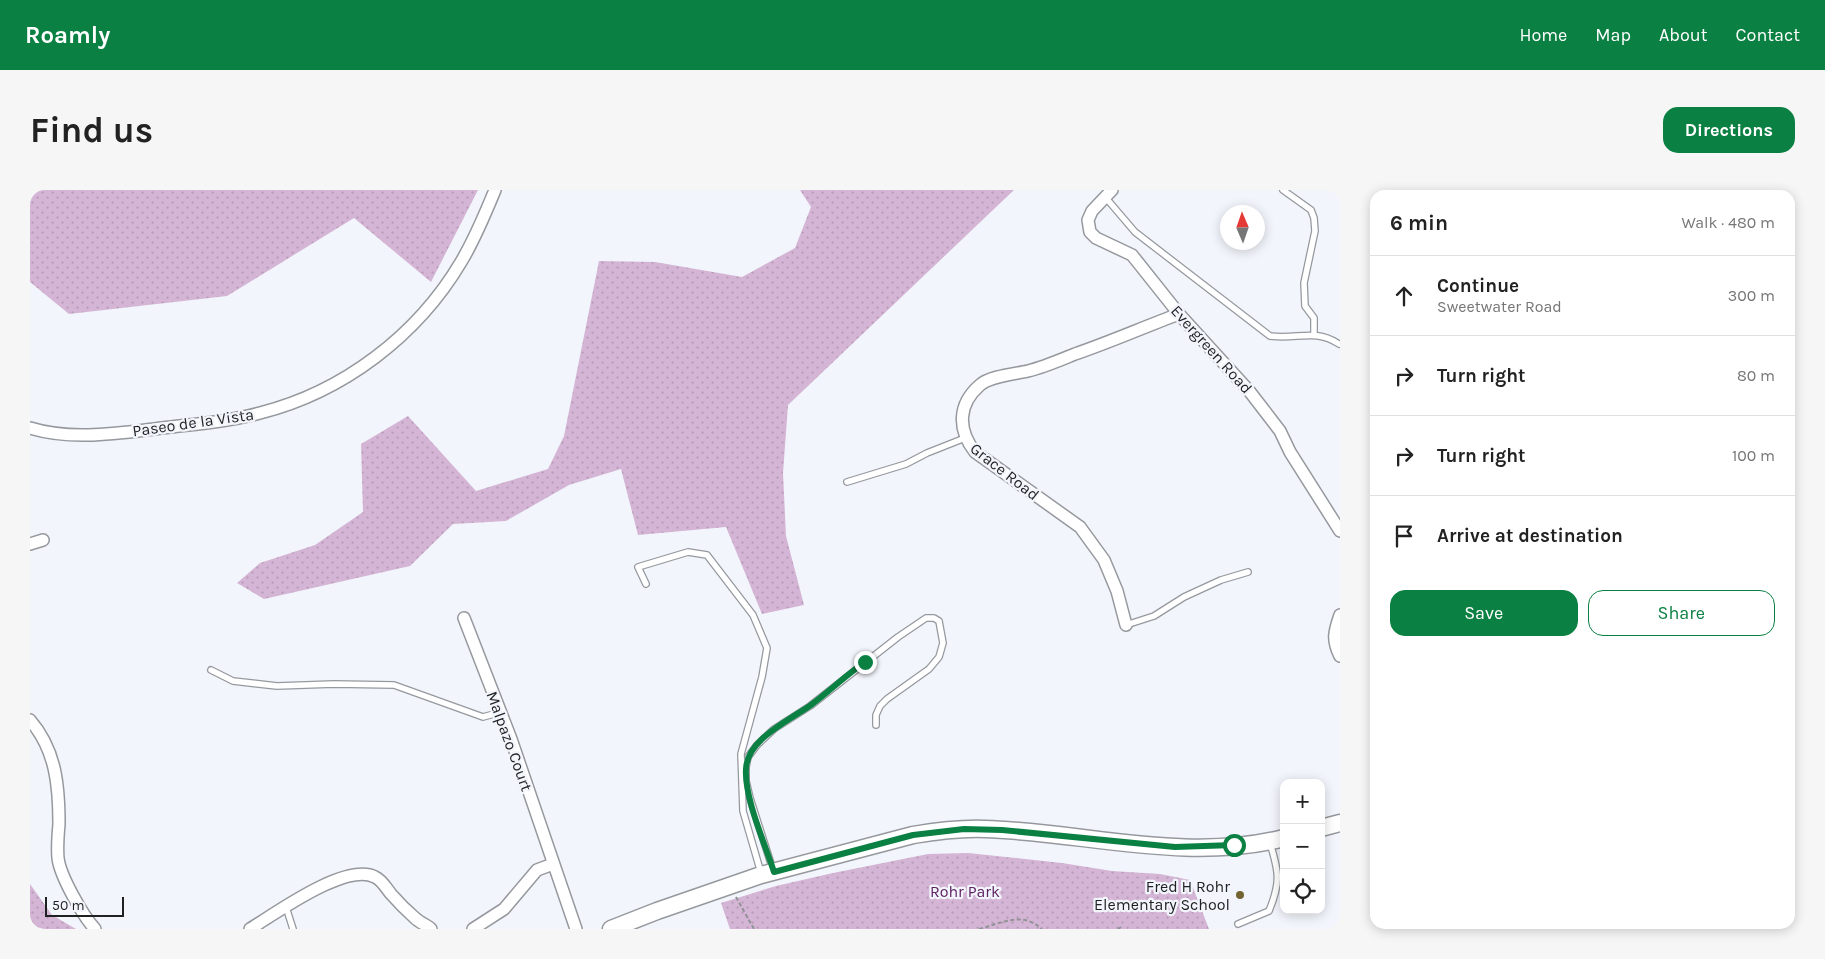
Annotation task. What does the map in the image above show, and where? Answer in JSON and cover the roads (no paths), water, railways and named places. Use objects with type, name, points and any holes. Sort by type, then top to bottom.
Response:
[{"type":"main road","points":[[1325,827],[1340,823]]},
{"type":"main road","points":[[611,929],[657,910],[767,873],[913,835],[964,829],[1002,830],[1175,847],[1206,847],[1276,840]]},
{"type":"street","name":"Paseo de la Vista","points":[[30,428],[64,435],[109,433],[216,422],[260,414],[281,407],[341,380],[378,356],[425,311],[462,262],[495,190]]},
{"type":"street","name":"Evergreen Road","points":[[1109,194],[1092,211],[1088,220],[1090,232],[1096,238],[1132,255],[1179,314],[1250,392],[1280,431],[1290,452],[1340,531]]},
{"type":"street","name":"Grace Road","points":[[1126,625],[1118,591],[1104,560],[1080,527],[975,452],[966,438],[962,426],[962,412],[966,403],[981,384],[988,380],[1035,369],[1179,314]]},
{"type":"street","points":[[30,544],[43,540]]},
{"type":"street","points":[[1340,615],[1334,639],[1340,656]]},
{"type":"street","name":"Malpazo Court","points":[[464,618],[501,712],[576,929]]},
{"type":"street","points":[[30,720],[40,732],[45,742],[56,775],[59,802],[58,851],[60,868],[84,916],[95,929]]},
{"type":"street","points":[[473,929],[504,909],[537,870],[553,864]]},
{"type":"street","points":[[250,929],[314,889],[338,879],[362,874],[370,875],[381,881],[416,919],[431,929]]},
{"type":"lane","points":[[1283,190],[1311,210],[1314,218],[1315,231],[1304,283],[1305,306],[1314,318],[1314,334]]},
{"type":"lane","points":[[1109,194],[1135,232],[1270,336],[1284,338],[1314,334],[1332,339],[1339,344]]},
{"type":"lane","points":[[847,482],[906,464],[927,453],[966,438]]},
{"type":"lane","points":[[646,584],[638,567],[688,552],[707,555],[754,615],[768,648],[741,754],[743,811],[767,873]]},
{"type":"lane","points":[[1126,625],[1154,616],[1184,597],[1221,580],[1248,572]]},
{"type":"lane","points":[[767,873],[746,774],[748,758],[757,744],[774,729],[810,706],[898,637],[926,618],[934,618],[939,621],[943,643],[939,657],[929,669],[880,706],[876,715],[876,725]]},
{"type":"lane","points":[[212,670],[233,681],[268,685],[394,685],[483,717],[501,712]]},
{"type":"lane","points":[[1238,924],[1269,911],[1277,893],[1276,840]]},
{"type":"lane","points":[[286,907],[293,929]]},
{"type":"place","name":"Fred H Rohr Elementary School","points":[[1240,895]]},
{"type":"park label","name":"Rohr Park","points":[[965,891]]}]
